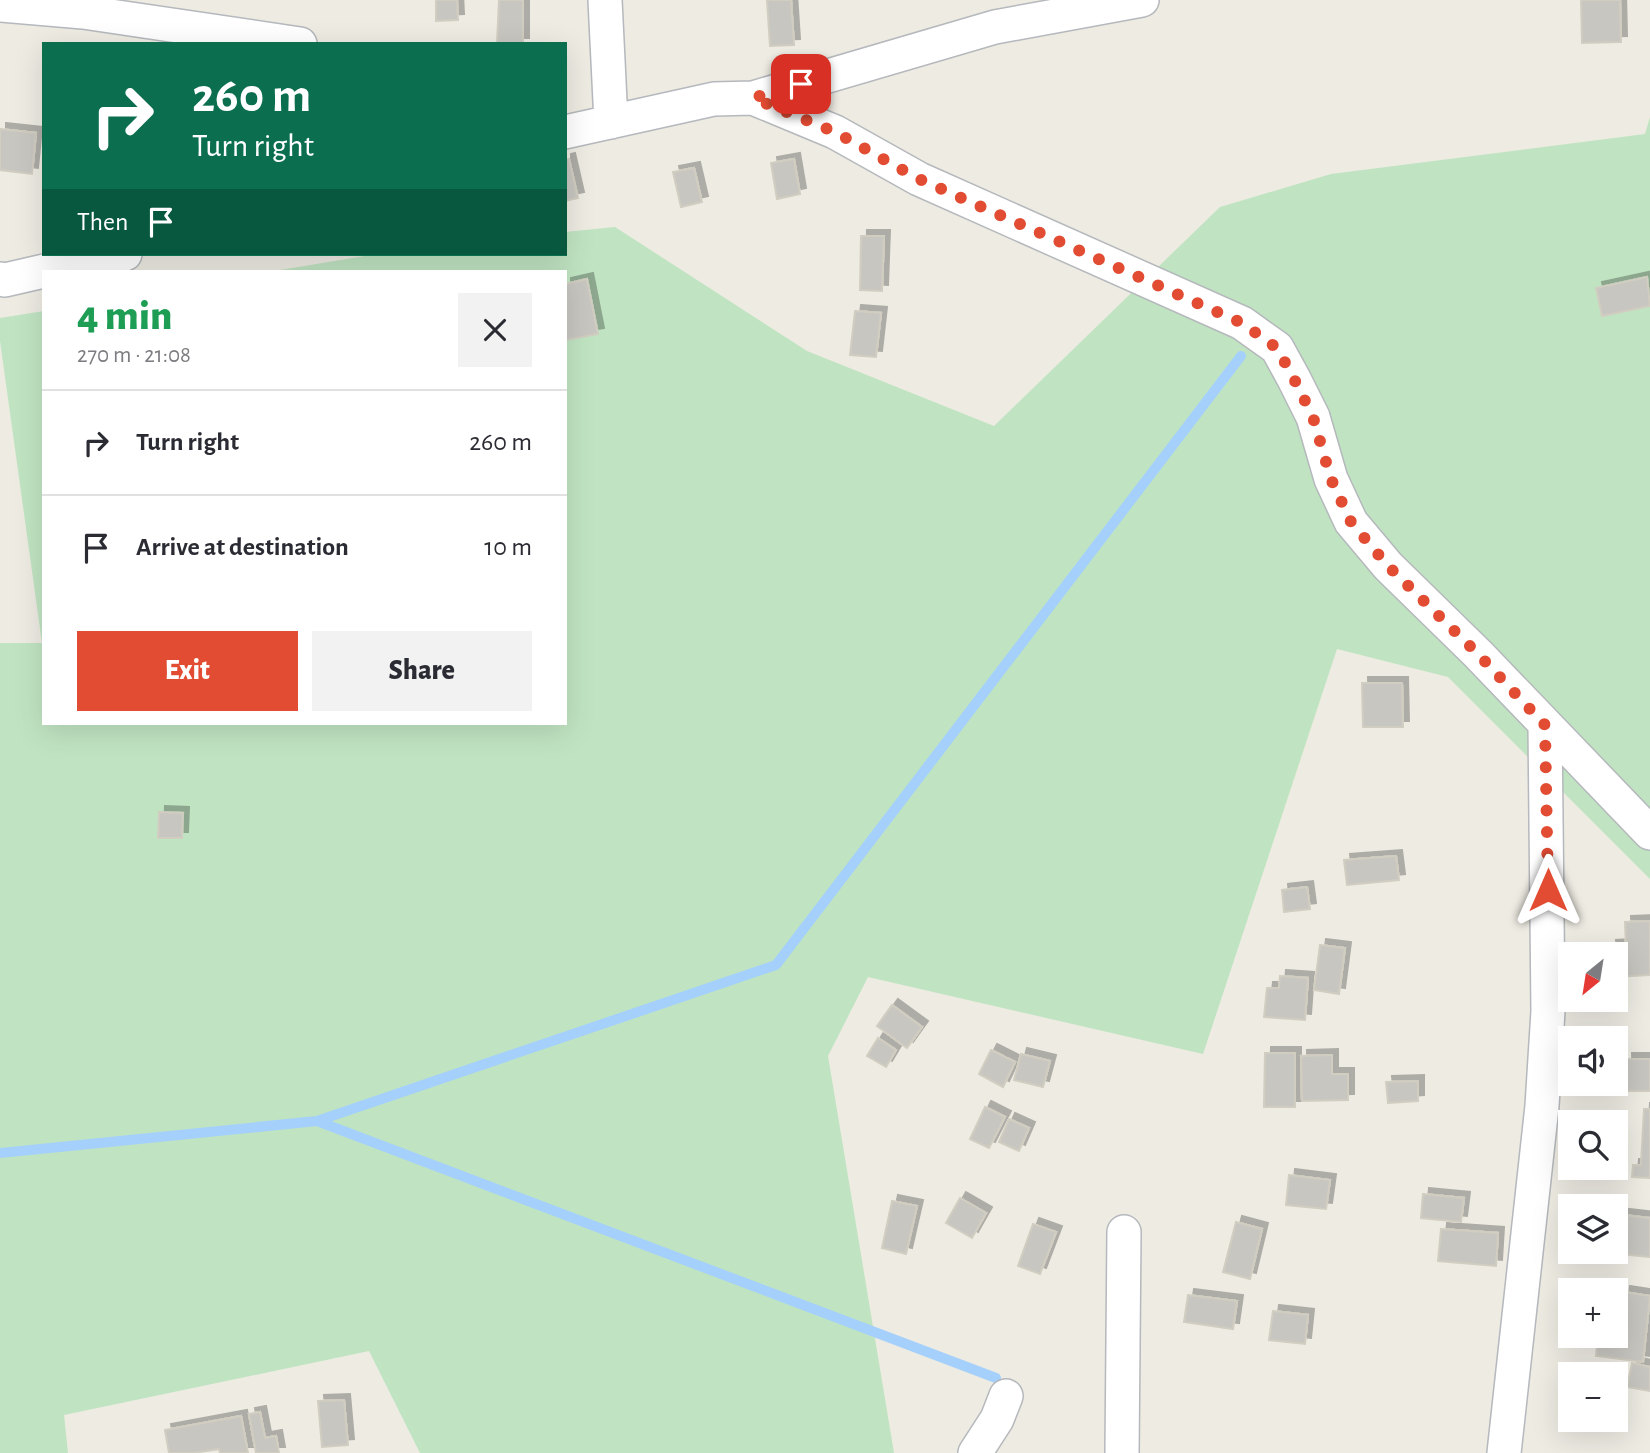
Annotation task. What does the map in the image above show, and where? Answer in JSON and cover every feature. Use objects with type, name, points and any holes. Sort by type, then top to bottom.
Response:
[{"type":"street","points":[[605,0],[611,122]]},
{"type":"street","points":[[567,132],[714,99],[753,98],[995,27],[1142,0]]},
{"type":"street","points":[[0,5],[83,12],[286,42]]},
{"type":"street","points":[[753,98],[835,132],[919,179],[1242,323],[1277,348],[1313,417],[1331,479],[1351,522],[1388,566],[1478,654],[1650,833]]},
{"type":"street","points":[[49,270],[115,256]]},
{"type":"street","points":[[2,280],[42,271]]},
{"type":"street","points":[[1504,1453],[1542,1106],[1548,1012],[1545,725]]},
{"type":"street","points":[[1122,1453],[1124,1232]]},
{"type":"street","points":[[975,1453],[997,1419],[1006,1396]]},
{"type":"green space","points":[[1650,117],[1650,879],[1448,677],[1337,649],[1203,1054],[868,977],[828,1056],[894,1453],[420,1453],[369,1351],[64,1415],[68,1453],[0,1453],[0,643],[42,643],[42,725],[567,725],[567,270],[280,270],[365,256],[567,256],[567,232],[615,227],[807,351],[994,426],[1220,207],[1331,174],[1645,134]]},
{"type":"green space","points":[[42,311],[42,643],[0,341],[0,318]]},
{"type":"building","points":[[436,0],[457,0],[458,20],[436,21]]},
{"type":"building","points":[[499,0],[523,0],[523,42],[497,42]]},
{"type":"building","points":[[767,0],[791,0],[794,45],[770,46]]},
{"type":"building","points":[[1581,0],[1620,0],[1621,42],[1582,43]]},
{"type":"building","points":[[0,129],[36,133],[32,174],[0,170]]},
{"type":"building","points":[[794,159],[800,194],[777,199],[771,163]]},
{"type":"building","points":[[567,160],[578,198],[567,201]]},
{"type":"building","points":[[694,168],[702,202],[681,207],[673,172]]},
{"type":"building","points":[[861,236],[884,236],[882,291],[860,290]]},
{"type":"building","points":[[1647,277],[1650,306],[1602,316],[1596,288]]},
{"type":"building","points":[[587,279],[598,334],[567,340],[567,284]]},
{"type":"building","points":[[855,311],[881,313],[876,357],[850,355]]},
{"type":"building","points":[[1362,683],[1402,683],[1403,727],[1363,727]]},
{"type":"building","points":[[159,812],[183,813],[182,838],[158,838]]},
{"type":"building","points":[[1396,856],[1399,880],[1347,885],[1344,860]]},
{"type":"building","points":[[1307,887],[1310,909],[1284,912],[1282,890]]},
{"type":"building","points":[[1650,921],[1650,975],[1628,976],[1625,922]]},
{"type":"building","points":[[1320,945],[1345,948],[1339,994],[1314,990]]},
{"type":"building","points":[[1280,976],[1308,978],[1305,1020],[1264,1017],[1267,988],[1279,988]]},
{"type":"building","points":[[892,1005],[922,1027],[907,1048],[877,1026]]},
{"type":"building","points":[[878,1038],[896,1050],[886,1067],[867,1056]]},
{"type":"building","points":[[991,1050],[1015,1062],[1003,1087],[979,1074]]},
{"type":"building","points":[[1265,1053],[1295,1053],[1295,1107],[1264,1107]]},
{"type":"building","points":[[1021,1054],[1050,1061],[1043,1087],[1014,1080]]},
{"type":"building","points":[[1332,1055],[1332,1074],[1348,1074],[1348,1100],[1302,1101],[1301,1056]]},
{"type":"building","points":[[1628,1059],[1650,1059],[1650,1091],[1628,1091]]},
{"type":"building","points":[[1418,1081],[1418,1101],[1388,1103],[1386,1082]]},
{"type":"building","points":[[985,1107],[1005,1117],[989,1148],[970,1139]]},
{"type":"building","points":[[1644,1109],[1650,1109],[1650,1178],[1632,1177],[1633,1165],[1641,1165]]},
{"type":"building","points":[[1009,1119],[1029,1128],[1019,1151],[999,1142]]},
{"type":"building","points":[[1289,1175],[1330,1180],[1326,1209],[1286,1205]]},
{"type":"building","points":[[1423,1194],[1464,1198],[1461,1222],[1421,1218]]},
{"type":"building","points":[[960,1198],[986,1213],[972,1238],[946,1223]]},
{"type":"building","points":[[892,1201],[917,1206],[906,1254],[882,1248]]},
{"type":"building","points":[[1628,1215],[1650,1218],[1650,1257],[1628,1255]]},
{"type":"building","points":[[1236,1222],[1262,1229],[1250,1279],[1223,1272]]},
{"type":"building","points":[[1033,1224],[1056,1232],[1040,1274],[1018,1266]]},
{"type":"building","points":[[1441,1229],[1498,1233],[1496,1266],[1438,1261]]},
{"type":"building","points":[[1628,1293],[1650,1296],[1643,1362],[1596,1356],[1597,1348],[1628,1348]]},
{"type":"building","points":[[1188,1295],[1237,1301],[1233,1329],[1184,1322]]},
{"type":"building","points":[[1273,1311],[1308,1315],[1305,1344],[1269,1340]]},
{"type":"building","points":[[1632,1363],[1650,1367],[1650,1391],[1628,1387]]},
{"type":"building","points":[[344,1400],[348,1445],[322,1447],[318,1401]]},
{"type":"building","points":[[260,1412],[265,1438],[276,1436],[279,1453],[256,1453],[249,1414]]},
{"type":"building","points":[[241,1416],[248,1453],[220,1453],[219,1449],[169,1453],[165,1430]]},
{"type":"waterway","points":[[0,1153],[317,1121],[776,965],[1241,356]]},
{"type":"waterway","points":[[317,1121],[996,1378]]},
{"type":"route","points":[[801,84],[753,98],[835,132],[919,179],[1242,323],[1277,348],[1313,417],[1331,479],[1351,522],[1388,566],[1478,654],[1545,725],[1548,890]]}]
